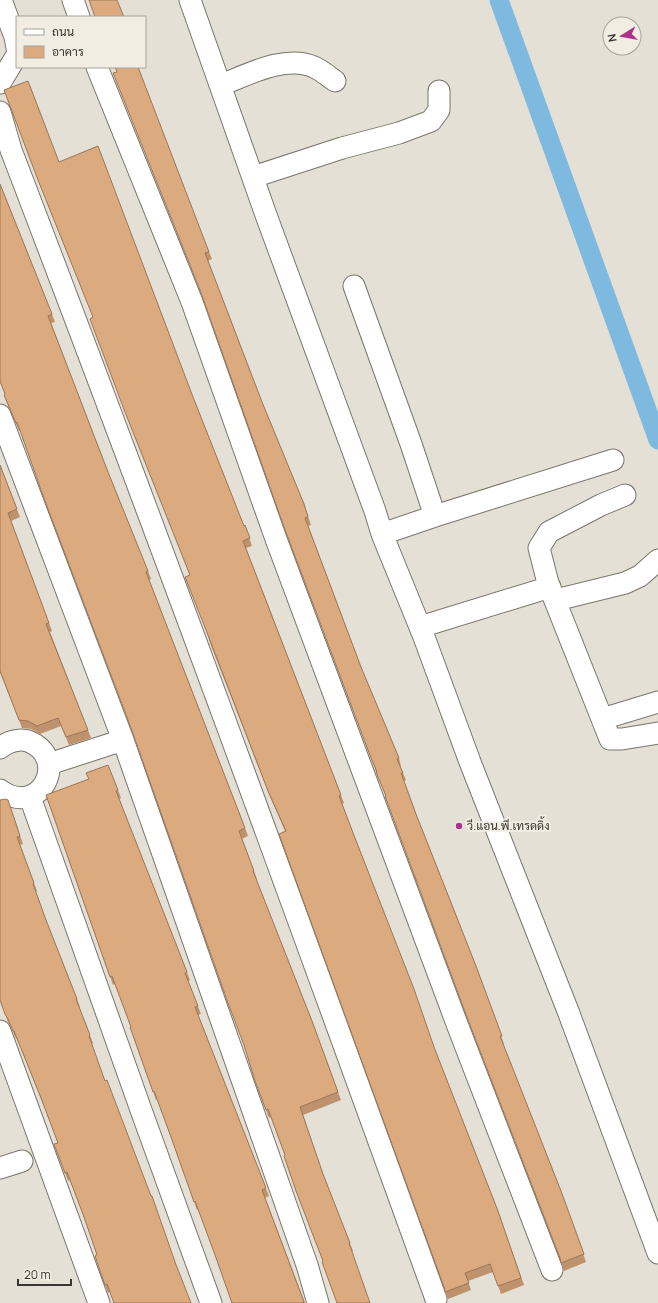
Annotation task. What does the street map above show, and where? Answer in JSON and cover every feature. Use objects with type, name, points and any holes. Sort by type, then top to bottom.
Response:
[{"type":"street","points":[[1,0],[16,42]]},
{"type":"street","points":[[72,0],[79,16]]},
{"type":"street","points":[[190,0],[370,496],[382,534],[420,627],[472,769],[568,1012],[658,1253]]},
{"type":"street","points":[[0,83],[16,57]]},
{"type":"street","points":[[221,85],[276,64],[298,63],[314,66],[335,81]]},
{"type":"street","points":[[97,68],[192,302],[276,539],[457,1024],[552,1270]]},
{"type":"street","points":[[253,177],[342,148],[399,133],[431,121],[439,110],[439,91]]},
{"type":"street","points":[[0,112],[12,150],[98,376],[268,836],[436,1299]]},
{"type":"street","points":[[354,286],[411,444],[435,516]]},
{"type":"street","points":[[0,415],[123,740],[307,1265],[318,1303]]},
{"type":"street","points":[[382,534],[613,460]]},
{"type":"street","points":[[625,495],[601,505],[549,532],[540,548],[543,564],[573,648],[610,739],[622,739],[658,733]]},
{"type":"street","points":[[420,627],[553,593],[625,583],[640,576],[658,560]]},
{"type":"street","points":[[602,719],[658,702]]},
{"type":"street","points":[[0,790],[8,796],[19,798],[30,796],[39,791],[46,783],[49,774],[49,764],[44,753],[36,745],[26,740],[1,742]]},
{"type":"street","points":[[49,764],[123,740]]},
{"type":"street","points":[[30,796],[211,1303]]},
{"type":"street","points":[[0,1031],[99,1303]]},
{"type":"street","points":[[0,1168],[22,1161]]},
{"type":"building","points":[[89,0],[117,0],[124,16],[95,16]]},
{"type":"building","points":[[115,68],[138,68],[209,252],[205,253],[262,402],[304,504],[308,517],[305,518],[361,667],[399,758],[397,759],[403,773],[401,773],[416,814],[476,966],[502,1036],[500,1036],[561,1191],[584,1254],[561,1263],[465,1012],[386,796],[284,527],[200,290],[113,73],[117,72]]},
{"type":"building","points":[[28,81],[59,162],[98,146],[193,397],[250,538],[243,541],[341,795],[339,796],[414,989],[434,1047],[498,1211],[521,1278],[498,1286],[490,1264],[465,1273],[469,1283],[445,1292],[279,834],[286,831],[268,791],[185,577],[190,575],[125,412],[90,319],[93,317],[4,90]]},
{"type":"building","points":[[0,184],[52,314],[48,316],[148,571],[146,572],[245,828],[239,831],[253,871],[312,1021],[338,1092],[300,1107],[323,1174],[350,1243],[370,1303],[337,1303],[322,1262],[323,1261],[296,1191],[284,1156],[285,1155],[268,1109],[266,1110],[255,1081],[244,1045],[131,728],[45,501],[17,422],[16,423],[4,395],[5,394],[0,381]]},
{"type":"building","points":[[0,465],[17,509],[8,513],[49,623],[46,624],[88,730],[66,737],[58,718],[37,726],[28,721],[19,720],[0,671]]},
{"type":"building","points":[[108,765],[118,790],[116,791],[187,972],[185,973],[198,1006],[195,1007],[266,1188],[262,1190],[304,1302],[232,1303],[154,1091],[153,1092],[112,976],[110,977],[46,795],[89,779],[86,773]]},
{"type":"building","points":[[0,800],[8,800],[20,836],[17,837],[34,883],[33,884],[77,999],[105,1081],[107,1080],[152,1196],[191,1303],[114,1303],[107,1284],[105,1285],[95,1256],[97,1255],[84,1217],[67,1172],[65,1173],[54,1144],[58,1143],[14,1031],[5,1014],[0,1000]]},
{"type":"waterway","points":[[499,0],[658,440]]},
{"type":"place","name":"วี.แอน.พี.เทรดดิ้ง","points":[[459,826]]}]
